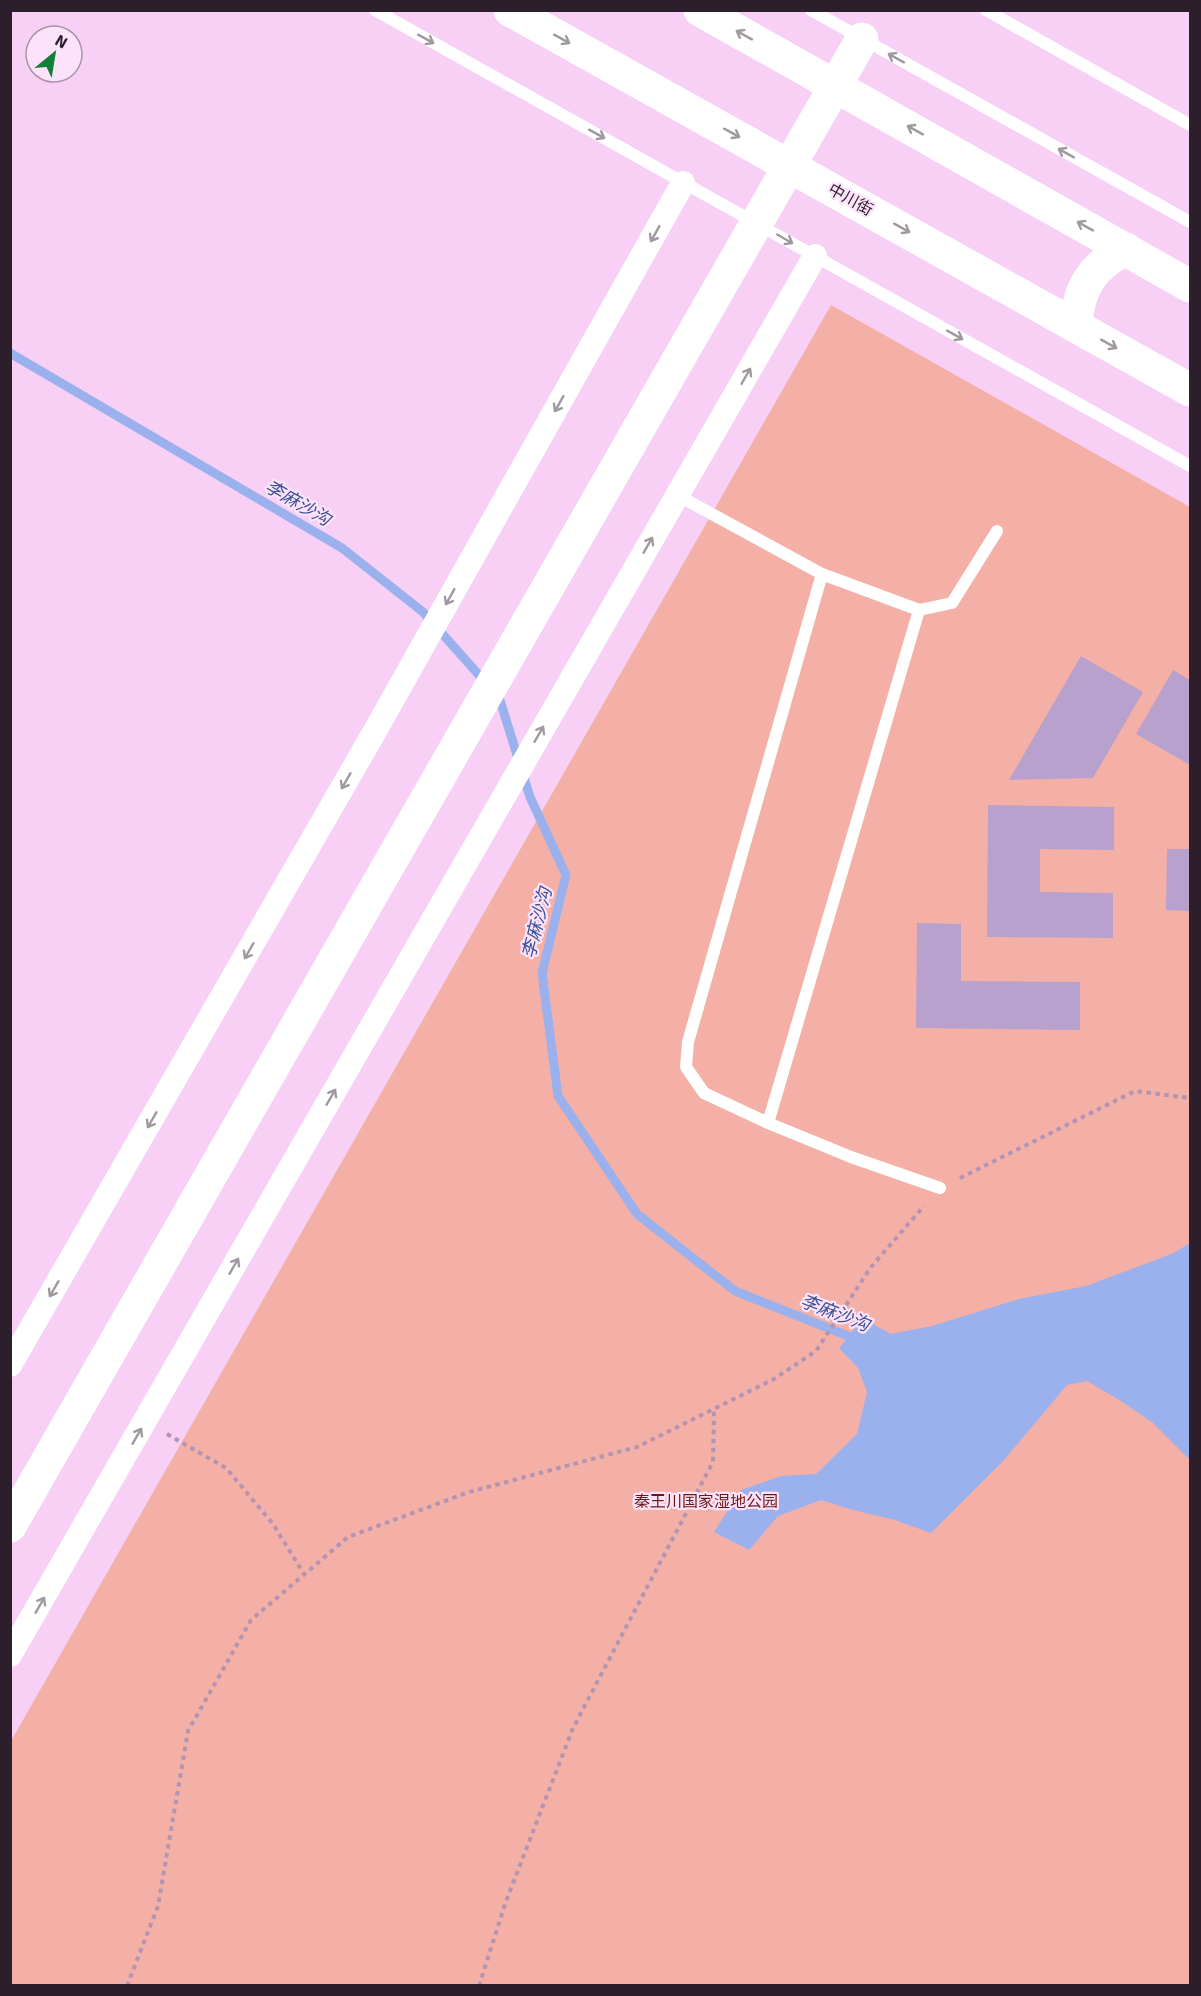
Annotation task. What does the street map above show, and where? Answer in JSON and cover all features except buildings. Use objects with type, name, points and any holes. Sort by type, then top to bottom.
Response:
[{"type":"street","name":"中川街","points":[[510,10],[1191,390]]},
{"type":"street","points":[[700,10],[1191,286]]},
{"type":"street","points":[[10,1526],[837,87],[862,39]]},
{"type":"street","points":[[10,1365],[375,731],[683,183]]},
{"type":"street","points":[[1076,326],[1080,296],[1087,282],[1097,268],[1126,249]]},
{"type":"street","points":[[10,1655],[815,256]]},
{"type":"lane","points":[[375,10],[1191,466]]},
{"type":"lane","points":[[811,10],[1191,222]]},
{"type":"lane","points":[[986,10],[1191,125]]},
{"type":"lane","points":[[677,495],[822,574],[919,610],[952,603],[997,531]]},
{"type":"lane","points":[[822,574],[688,1042],[686,1067],[704,1093],[768,1123],[851,1157],[940,1188]]},
{"type":"lane","points":[[768,1123],[919,610]]},
{"type":"path","points":[[127,1986],[158,1906],[188,1731],[251,1620],[348,1537],[469,1492],[637,1447],[774,1379],[816,1351],[871,1267],[940,1188],[1135,1091],[1191,1098]]},
{"type":"path","points":[[479,1986],[505,1904],[573,1728],[713,1462],[714,1409]]},
{"type":"path","points":[[145,1421],[226,1468],[273,1524],[304,1574]]},
{"type":"green space","name":"秦王川国家湿地公园","points":[[831,305],[1190,507],[1190,1985],[11,1986],[11,1741]]},
{"type":"water","points":[[1190,1243],[1190,1460],[1153,1423],[1087,1381],[1067,1385],[1004,1460],[931,1533],[895,1520],[821,1500],[778,1516],[749,1550],[714,1532],[741,1490],[781,1476],[816,1474],[857,1434],[867,1392],[858,1368],[839,1348],[863,1319],[891,1334],[932,1326],[1019,1299],[1086,1286],[1174,1253]]},
{"type":"waterway","name":"李麻沙沟","points":[[10,353],[342,548],[423,612],[486,683]]},
{"type":"waterway","name":"李麻沙沟","points":[[496,693],[530,797],[566,875],[542,973],[558,1096],[637,1214],[735,1291],[858,1340]]}]
